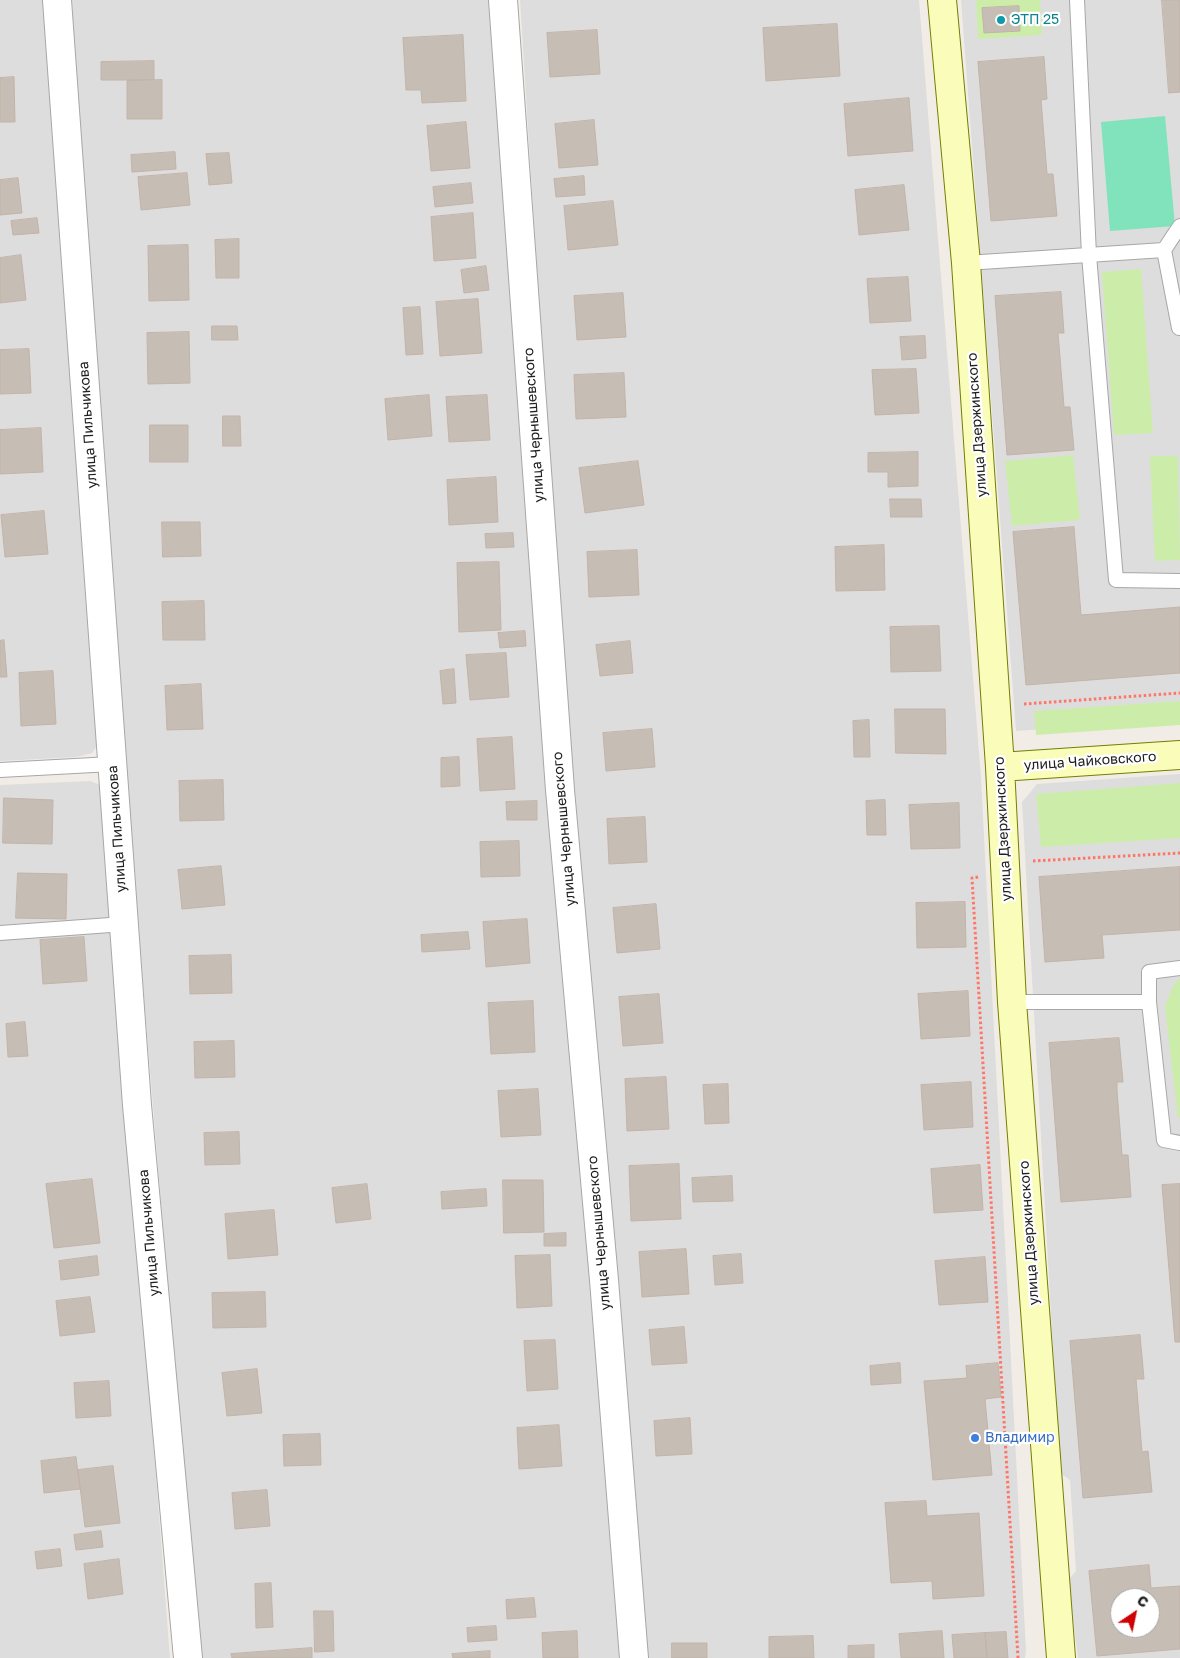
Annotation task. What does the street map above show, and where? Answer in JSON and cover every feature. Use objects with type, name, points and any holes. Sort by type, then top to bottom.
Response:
[{"type":"street","name":"улица Пильчикова","points":[[57,0],[137,1105],[188,1658]]},
{"type":"street","name":"улица Чернышевского","points":[[503,0],[560,790],[604,1280],[634,1658]]},
{"type":"street","name":"улица Дзержинского","points":[[942,0],[966,263],[1000,767],[1012,1002],[1061,1658]]},
{"type":"street","name":"улица Чайковского","points":[[1000,767],[1180,755]]},
{"type":"lane","points":[[1077,0],[1089,255],[1116,580],[1180,581]]},
{"type":"lane","points":[[1178,328],[1164,250],[1180,226]]},
{"type":"lane","points":[[966,263],[1164,250]]},
{"type":"lane","points":[[0,770],[112,764]]},
{"type":"lane","points":[[0,933],[124,924]]},
{"type":"lane","points":[[1180,968],[1148,972],[1149,1002],[1164,1140],[1180,1143]]},
{"type":"lane","points":[[1012,1002],[1149,1002]]},
{"type":"path","points":[[1018,705],[1180,693]]},
{"type":"path","points":[[1032,861],[1180,853]]},
{"type":"path","points":[[1005,876],[972,878],[1018,1658]]},
{"type":"shaded area","points":[[0,0],[46,0],[103,737],[92,753],[77,757],[0,761]]},
{"type":"shaded area","points":[[72,0],[489,0],[504,165],[620,1658],[199,1658],[126,783],[83,206]]},
{"type":"shaded area","points":[[520,0],[919,0],[981,778],[1025,1658],[646,1658],[569,785]]},
{"type":"shaded area","points":[[961,0],[1180,0],[1180,720],[1016,731]]},
{"type":"shaded area","points":[[1180,774],[1180,1658],[1078,1658],[1068,1580],[1076,1571],[1070,1480],[1060,1473],[1022,802],[1037,784]]},
{"type":"shaded area","points":[[90,781],[101,785],[170,1658],[0,1658],[0,785]]},
{"type":"green space","points":[[976,0],[1040,0],[1042,35],[978,39]]},
{"type":"green space","points":[[1165,116],[1175,226],[1110,231],[1101,122]]},
{"type":"green space","points":[[1141,269],[1153,433],[1114,435],[1102,272]]},
{"type":"green space","points":[[1073,455],[1080,520],[1012,526],[1005,461]]},
{"type":"green space","points":[[1150,456],[1178,456],[1180,560],[1155,561]]},
{"type":"green space","points":[[1180,701],[1180,725],[1036,735],[1034,711]]},
{"type":"green space","points":[[1180,783],[1180,838],[1041,847],[1036,794]]},
{"type":"green space","points":[[1180,978],[1180,1118],[1178,1117],[1165,1007],[1172,988]]},
{"type":"building","points":[[1162,0],[1180,0],[1180,92],[1169,93]]},
{"type":"building","name":"ЭТП 25","points":[[1019,6],[1020,31],[984,33],[982,8]]},
{"type":"building","points":[[837,24],[840,76],[766,81],[763,28]]},
{"type":"building","points":[[597,30],[600,74],[550,77],[547,33]]},
{"type":"building","points":[[463,35],[466,101],[422,103],[421,90],[406,90],[403,38]]},
{"type":"building","points":[[1044,57],[1047,99],[1041,100],[1047,174],[1053,174],[1057,216],[991,221],[978,62]]},
{"type":"building","points":[[154,61],[154,80],[101,80],[101,62]]},
{"type":"building","points":[[14,77],[15,122],[0,122],[0,78]]},
{"type":"building","points":[[162,80],[162,119],[127,119],[127,81]]},
{"type":"building","points":[[909,98],[913,151],[848,156],[844,104]]},
{"type":"building","points":[[594,120],[598,165],[559,168],[555,124]]},
{"type":"building","points":[[466,122],[470,168],[431,171],[427,126]]},
{"type":"building","points":[[175,152],[176,169],[132,172],[131,155]]},
{"type":"building","points":[[229,153],[232,183],[209,185],[206,154]]},
{"type":"building","points":[[187,173],[190,205],[141,210],[138,177]]},
{"type":"building","points":[[584,176],[585,195],[556,197],[554,179]]},
{"type":"building","points":[[18,178],[22,213],[0,215],[0,180]]},
{"type":"building","points":[[471,183],[473,203],[435,207],[433,187]]},
{"type":"building","points":[[904,185],[909,230],[859,235],[855,190]]},
{"type":"building","points":[[613,201],[618,245],[568,250],[564,206]]},
{"type":"building","points":[[473,213],[476,258],[434,261],[431,217]]},
{"type":"building","points":[[37,218],[39,233],[13,235],[11,221]]},
{"type":"building","points":[[239,239],[239,278],[216,278],[215,240]]},
{"type":"building","points":[[188,245],[189,300],[149,301],[148,246]]},
{"type":"building","points":[[21,255],[26,300],[0,303],[0,258]]},
{"type":"building","points":[[486,266],[489,290],[464,293],[461,270]]},
{"type":"building","points":[[908,277],[911,321],[870,323],[867,279]]},
{"type":"building","points":[[1061,292],[1064,333],[1058,333],[1064,407],[1070,407],[1074,450],[1007,455],[995,296]]},
{"type":"building","points":[[623,293],[626,337],[577,340],[574,296]]},
{"type":"building","points":[[478,299],[482,353],[440,356],[436,302]]},
{"type":"building","points":[[420,307],[423,354],[406,355],[403,308]]},
{"type":"building","points":[[212,326],[237,326],[238,340],[212,340]]},
{"type":"building","points":[[189,332],[190,383],[148,384],[147,333]]},
{"type":"building","points":[[925,336],[926,358],[902,360],[900,337]]},
{"type":"building","points":[[29,349],[31,393],[0,394],[0,350]]},
{"type":"building","points":[[916,369],[919,413],[875,415],[872,370]]},
{"type":"building","points":[[624,373],[626,417],[576,419],[574,375]]},
{"type":"building","points":[[429,395],[432,436],[388,440],[385,399]]},
{"type":"building","points":[[487,395],[490,440],[449,442],[446,397]]},
{"type":"building","points":[[223,416],[240,416],[241,446],[223,446]]},
{"type":"building","points":[[150,425],[188,425],[188,462],[150,462]]},
{"type":"building","points":[[41,428],[43,472],[0,474],[0,430]]},
{"type":"building","points":[[918,452],[918,486],[888,487],[888,472],[868,472],[868,453]]},
{"type":"building","points":[[638,461],[644,505],[585,513],[579,468]]},
{"type":"building","points":[[496,477],[498,522],[449,525],[447,480]]},
{"type":"building","points":[[890,499],[921,499],[922,517],[891,517]]},
{"type":"building","points":[[44,511],[48,554],[5,557],[1,515]]},
{"type":"building","points":[[162,522],[200,522],[201,556],[163,557]]},
{"type":"building","points":[[1074,527],[1081,615],[1180,607],[1180,673],[1026,685],[1013,532]]},
{"type":"building","points":[[513,533],[514,547],[486,548],[485,534]]},
{"type":"building","points":[[884,545],[885,590],[836,591],[835,547]]},
{"type":"building","points":[[637,550],[639,595],[589,597],[587,552]]},
{"type":"building","points":[[499,562],[501,630],[459,632],[457,563]]},
{"type":"building","points":[[204,601],[205,640],[163,640],[162,602]]},
{"type":"building","points":[[939,626],[941,671],[891,672],[890,627]]},
{"type":"building","points":[[525,631],[526,646],[500,648],[498,633]]},
{"type":"building","points":[[4,640],[7,677],[0,677],[0,641]]},
{"type":"building","points":[[630,641],[633,673],[600,676],[596,645]]},
{"type":"building","points":[[506,653],[509,697],[470,700],[466,655]]},
{"type":"building","points":[[454,669],[456,703],[443,704],[440,671]]},
{"type":"building","points":[[53,671],[56,724],[21,726],[19,673]]},
{"type":"building","points":[[201,684],[203,729],[167,730],[165,686]]},
{"type":"building","points":[[895,709],[945,709],[946,754],[896,753]]},
{"type":"building","points":[[869,720],[870,757],[854,757],[853,721]]},
{"type":"building","points":[[652,729],[655,767],[606,771],[603,733]]},
{"type":"building","points":[[512,737],[515,789],[480,791],[477,739]]},
{"type":"building","points":[[459,757],[460,786],[441,787],[441,758]]},
{"type":"building","points":[[223,780],[224,820],[180,821],[179,781]]},
{"type":"building","points":[[4,798],[53,800],[52,844],[3,843]]},
{"type":"building","points":[[885,800],[886,835],[867,835],[866,801]]},
{"type":"building","points":[[537,801],[537,820],[507,820],[506,802]]},
{"type":"building","points":[[959,803],[960,848],[911,849],[909,805]]},
{"type":"building","points":[[645,817],[647,862],[609,864],[607,819]]},
{"type":"building","points":[[519,841],[520,876],[481,877],[480,842]]},
{"type":"building","points":[[221,866],[225,905],[182,909],[178,870]]},
{"type":"building","points":[[1180,867],[1180,930],[1102,935],[1104,958],[1045,962],[1039,877]]},
{"type":"building","points":[[18,873],[67,874],[66,919],[16,918]]},
{"type":"building","points":[[965,902],[966,947],[917,948],[916,903]]},
{"type":"building","points":[[656,904],[660,949],[617,953],[613,908]]},
{"type":"building","points":[[527,919],[530,963],[486,967],[483,922]]},
{"type":"building","points":[[468,932],[470,949],[422,952],[421,935]]},
{"type":"building","points":[[84,937],[87,981],[43,984],[40,940]]},
{"type":"building","points":[[231,955],[232,993],[190,994],[189,956]]},
{"type":"building","points":[[968,991],[970,1036],[921,1039],[918,994]]},
{"type":"building","points":[[659,994],[663,1043],[623,1046],[619,997]]},
{"type":"building","points":[[533,1001],[535,1052],[491,1054],[488,1003]]},
{"type":"building","points":[[25,1022],[28,1056],[8,1057],[6,1024]]},
{"type":"building","points":[[1119,1038],[1123,1082],[1117,1082],[1117,1091],[1122,1155],[1128,1155],[1131,1197],[1061,1202],[1049,1043]]},
{"type":"building","points":[[234,1041],[235,1077],[195,1078],[194,1042]]},
{"type":"building","points":[[666,1077],[669,1129],[627,1131],[625,1079]]},
{"type":"building","points":[[971,1082],[973,1127],[924,1130],[921,1085]]},
{"type":"building","points":[[728,1084],[729,1123],[705,1124],[703,1085]]},
{"type":"building","points":[[538,1089],[541,1135],[501,1137],[498,1091]]},
{"type":"building","points":[[239,1132],[240,1164],[205,1165],[204,1133]]},
{"type":"building","points":[[679,1164],[681,1219],[631,1221],[629,1166]]},
{"type":"building","points":[[980,1165],[983,1210],[934,1213],[931,1169]]},
{"type":"building","points":[[732,1176],[733,1201],[693,1202],[692,1178]]},
{"type":"building","points":[[92,1179],[100,1243],[54,1248],[46,1184]]},
{"type":"building","points":[[503,1180],[543,1180],[544,1232],[504,1233]]},
{"type":"building","points":[[367,1184],[371,1219],[336,1223],[332,1188]]},
{"type":"building","points":[[1180,1184],[1180,1342],[1175,1342],[1162,1185]]},
{"type":"building","points":[[486,1189],[487,1206],[442,1209],[441,1192]]},
{"type":"building","points":[[274,1210],[278,1255],[228,1259],[225,1214]]},
{"type":"building","points":[[566,1233],[566,1246],[544,1246],[544,1234]]},
{"type":"building","points":[[686,1249],[689,1294],[642,1297],[639,1252]]},
{"type":"building","points":[[741,1254],[743,1283],[715,1285],[713,1256]]},
{"type":"building","points":[[550,1255],[552,1306],[517,1308],[515,1256]]},
{"type":"building","points":[[97,1256],[99,1275],[61,1280],[59,1261]]},
{"type":"building","points":[[985,1257],[988,1302],[939,1305],[935,1261]]},
{"type":"building","points":[[265,1292],[266,1327],[213,1328],[212,1293]]},
{"type":"building","points":[[90,1297],[95,1332],[60,1336],[56,1301]]},
{"type":"building","points":[[684,1327],[687,1363],[652,1365],[649,1330]]},
{"type":"building","points":[[1140,1335],[1144,1379],[1136,1379],[1142,1452],[1148,1451],[1152,1492],[1083,1498],[1070,1341]]},
{"type":"building","points":[[555,1340],[558,1389],[527,1391],[524,1341]]},
{"type":"building","points":[[900,1363],[901,1383],[871,1385],[870,1366]]},
{"type":"building","points":[[998,1363],[1001,1397],[985,1399],[992,1475],[933,1480],[924,1381],[967,1378],[966,1366]]},
{"type":"building","points":[[257,1369],[262,1413],[227,1416],[222,1373]]},
{"type":"building","points":[[109,1381],[111,1416],[76,1418],[74,1383]]},
{"type":"building","points":[[690,1418],[692,1454],[656,1456],[654,1421]]},
{"type":"building","points":[[559,1425],[562,1466],[519,1469],[517,1428]]},
{"type":"building","points":[[320,1434],[321,1465],[284,1466],[283,1435]]},
{"type":"building","points":[[76,1457],[80,1489],[44,1493],[41,1461]]},
{"type":"building","points":[[113,1466],[120,1523],[85,1527],[78,1470]]},
{"type":"building","points":[[267,1490],[270,1526],[235,1529],[232,1493]]},
{"type":"building","points":[[926,1501],[927,1516],[979,1513],[984,1596],[933,1599],[932,1581],[891,1583],[885,1503]]},
{"type":"building","points":[[101,1531],[103,1547],[76,1550],[74,1535]]},
{"type":"building","points":[[60,1549],[62,1566],[37,1569],[35,1552]]},
{"type":"building","points":[[119,1559],[123,1594],[88,1599],[84,1564]]},
{"type":"building","points":[[1149,1565],[1151,1588],[1180,1586],[1180,1649],[1097,1656],[1089,1571]]},
{"type":"building","points":[[271,1583],[273,1627],[256,1628],[255,1584]]},
{"type":"building","points":[[534,1598],[536,1617],[507,1619],[506,1600]]},
{"type":"building","points":[[314,1611],[333,1611],[334,1651],[315,1652]]},
{"type":"building","points":[[496,1626],[497,1640],[468,1642],[467,1628]]},
{"type":"building","points":[[577,1631],[578,1658],[543,1658],[542,1633]]},
{"type":"building","points":[[942,1631],[944,1658],[901,1658],[899,1634]]},
{"type":"building","points":[[1006,1632],[1008,1658],[987,1658],[985,1633]]},
{"type":"building","points":[[985,1633],[987,1658],[954,1658],[952,1635]]},
{"type":"building","points":[[813,1636],[814,1658],[769,1658],[769,1637]]},
{"type":"building","points":[[672,1643],[707,1643],[707,1658],[672,1658]]},
{"type":"building","points":[[874,1645],[874,1658],[848,1658],[848,1646]]},
{"type":"building","points":[[312,1648],[312,1658],[232,1658],[231,1654]]},
{"type":"building","points":[[490,1651],[490,1658],[453,1658],[452,1654]]},
{"type":"place","name":"ЭТП 25","points":[[1001,20]]},
{"type":"place","name":"Владимир","points":[[975,1438]]}]
